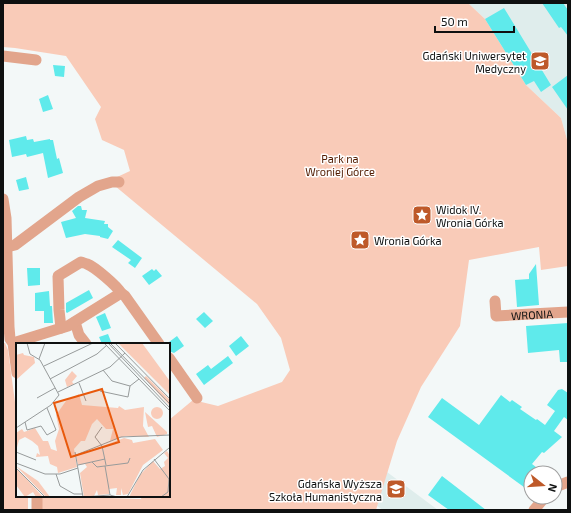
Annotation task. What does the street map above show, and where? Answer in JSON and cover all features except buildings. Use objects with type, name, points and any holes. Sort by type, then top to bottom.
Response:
[{"type":"street","points":[[3,58],[36,60]]},
{"type":"street","points":[[7,247],[15,245],[79,197],[98,186],[112,182],[119,182]]},
{"type":"street","points":[[3,199],[6,218],[9,340],[16,369]]},
{"type":"street","points":[[61,328],[58,276],[81,262],[88,264],[101,273],[125,296],[158,343]]},
{"type":"street","points":[[9,340],[68,326],[121,293]]},
{"type":"street","name":"WRONIA","points":[[495,301],[496,316],[568,312]]},
{"type":"street","points":[[75,322],[81,341]]},
{"type":"street","points":[[170,359],[197,398]]},
{"type":"street","points":[[37,497],[37,510]]},
{"type":"shaded area","name":"Gdański Uniwersytet Medyczny","points":[[468,3],[568,3],[568,143],[561,118],[526,85],[485,19]]},
{"type":"shaded area","name":"Gdańska Wyższa Szkoła Humanistyczna","points":[[387,472],[438,510],[383,510],[377,506]]},
{"type":"green space","name":"Park na Wroniej Górce","points":[[3,3],[468,3],[485,19],[526,85],[561,118],[568,143],[568,266],[541,270],[539,247],[469,260],[460,326],[421,387],[397,441],[376,510],[41,510],[41,497],[106,497],[141,499],[142,497],[170,497],[170,419],[193,400],[218,406],[282,382],[290,370],[281,338],[257,304],[115,186],[115,178],[130,171],[124,150],[102,140],[95,119],[101,107],[66,56],[3,47]]},
{"type":"green space","points":[[3,343],[5,343],[8,350],[16,410],[16,497],[28,497],[28,510],[3,510]]},
{"type":"place","name":"Gdański Uniwersytet Medyczny","points":[[540,61]]},
{"type":"place","name":"Widok IV. Wronia Górka","points":[[422,215]]},
{"type":"place","name":"Wronia Górka","points":[[360,240]]},
{"type":"place","name":"Gdańska Wyższa Szkoła Humanistyczna","points":[[396,489]]}]
